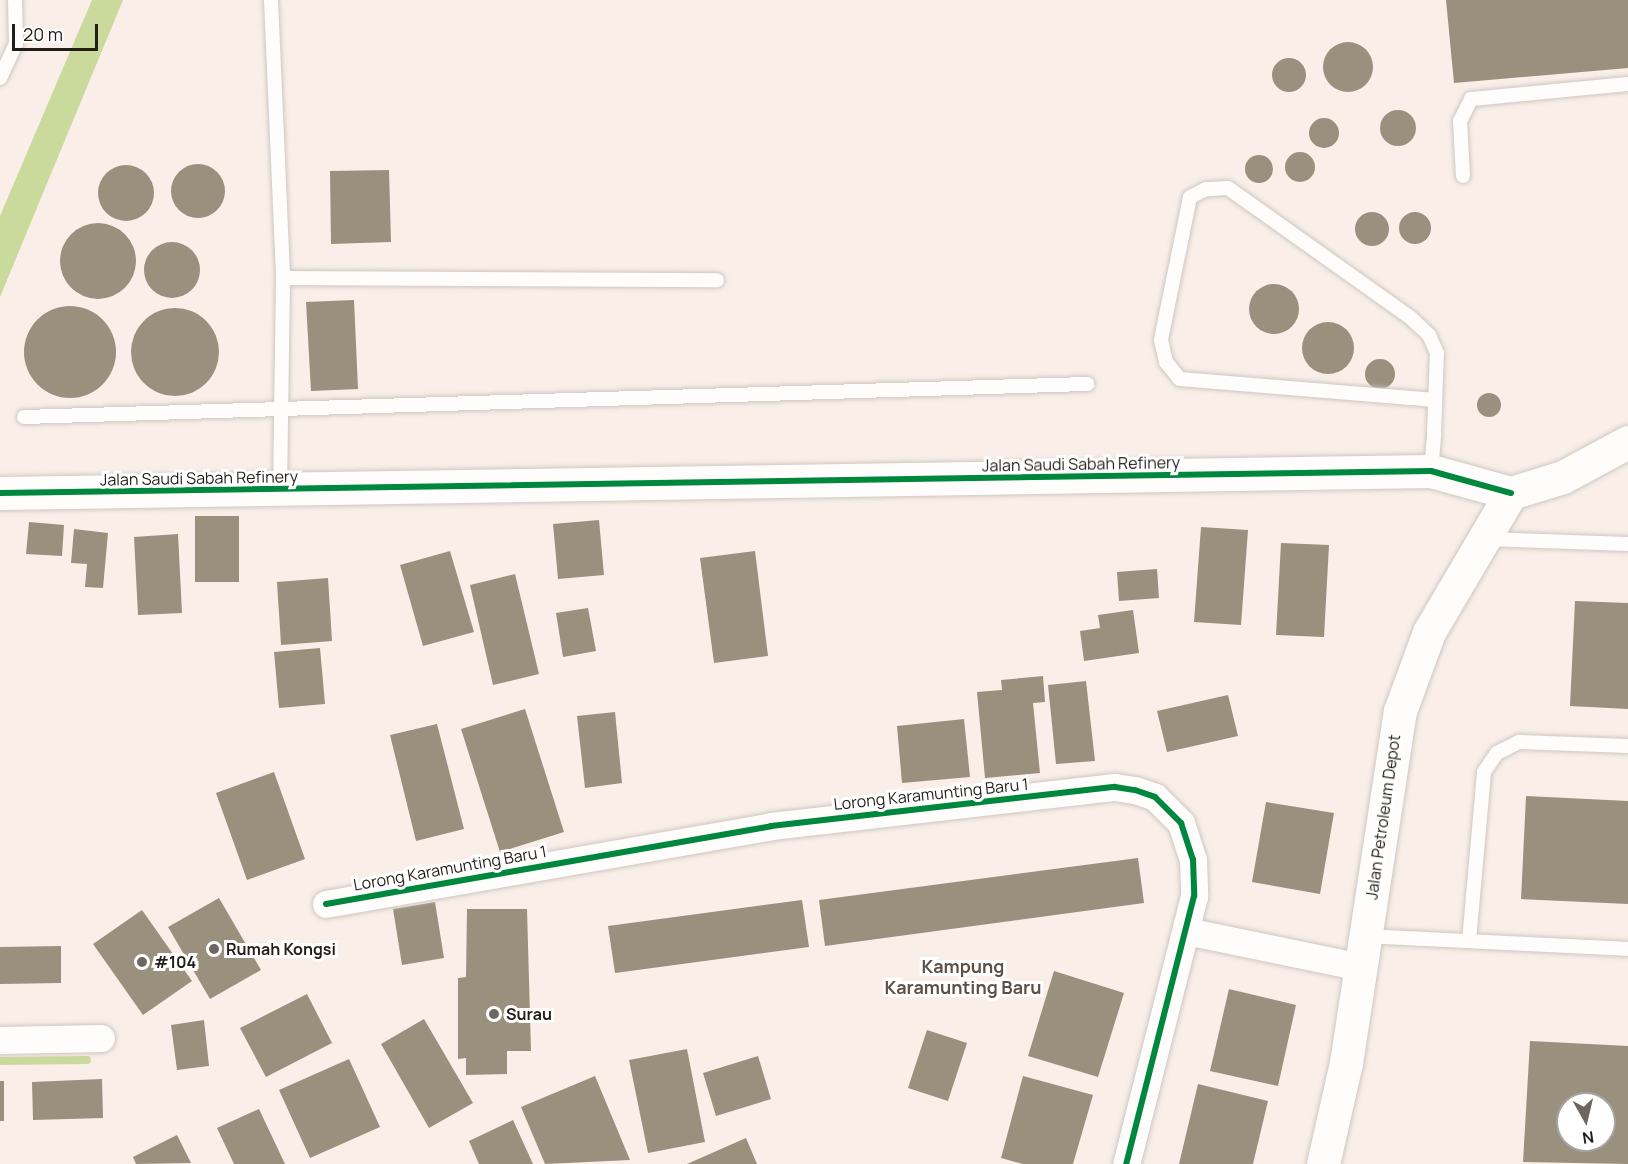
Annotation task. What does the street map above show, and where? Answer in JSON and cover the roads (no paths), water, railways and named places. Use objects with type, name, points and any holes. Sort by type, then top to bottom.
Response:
[{"type":"street","points":[[1511,493],[1563,477],[1628,442]]},
{"type":"street","name":"Jalan Saudi Sabah Refinery","points":[[0,494],[1431,471],[1511,493]]},
{"type":"street","name":"Jalan Petroleum Depot","points":[[1323,1164],[1364,951],[1390,761],[1408,682],[1430,632],[1511,493]]},
{"type":"street","name":"Lorong Karamunting Baru 1","points":[[326,904],[771,826],[1115,787],[1155,797],[1181,823],[1193,859],[1194,896],[1126,1164]]},
{"type":"street","points":[[1186,931],[1364,951]]},
{"type":"street","points":[[0,1040],[101,1038]]},
{"type":"lane","points":[[0,78],[16,44],[15,0]]},
{"type":"lane","points":[[271,0],[283,278],[280,491]]},
{"type":"lane","points":[[1463,176],[1460,121],[1471,99],[1628,84]]},
{"type":"lane","points":[[1431,471],[1435,400],[1437,353],[1429,335],[1411,318],[1228,188],[1206,189],[1190,197],[1161,340],[1166,362],[1180,378],[1435,400]]},
{"type":"lane","points":[[283,278],[717,280]]},
{"type":"lane","points":[[24,417],[1087,384]]},
{"type":"lane","points":[[1484,539],[1628,544]]},
{"type":"lane","points":[[1469,941],[1484,772],[1497,753],[1519,742],[1628,746]]},
{"type":"lane","points":[[1364,951],[1469,941],[1628,950]]},
{"type":"waterway","points":[[0,1061],[87,1060]]},
{"type":"place","name":"Rumah Kongsi","points":[[214,949]]},
{"type":"place","name":"#104","points":[[142,962]]},
{"type":"place","name":"Surau","points":[[494,1014]]},
{"type":"district","name":"Kampung Karamunting Baru","points":[[963,977]]}]
